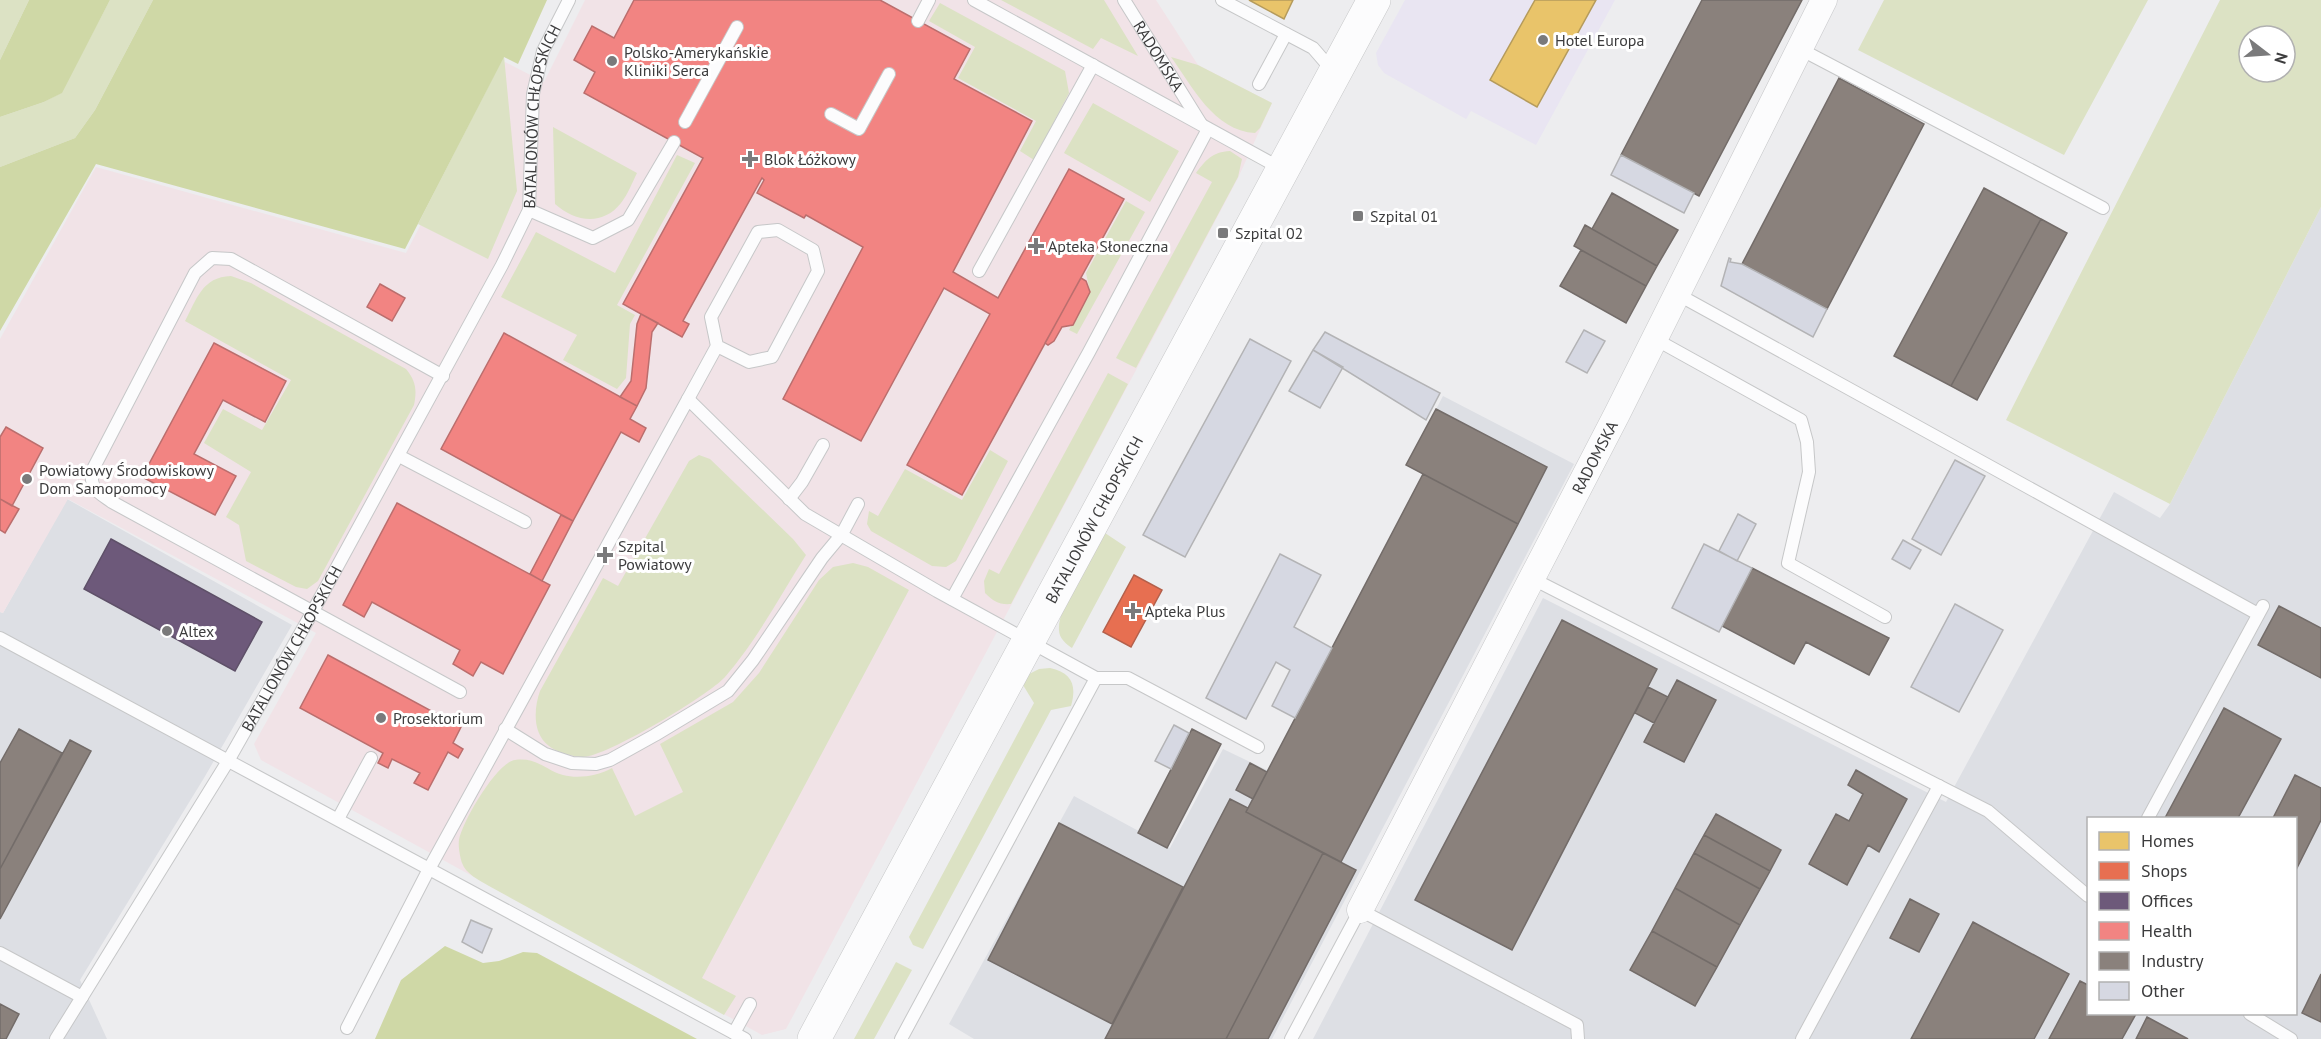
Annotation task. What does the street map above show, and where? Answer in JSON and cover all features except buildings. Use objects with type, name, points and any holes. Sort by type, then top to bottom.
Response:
[{"type":"street","name":"BATALIONÓW CHŁOPSKICH","points":[[814,1039],[1374,0]]},
{"type":"street","name":"RADOMSKA","points":[[1360,910],[1655,339],[1824,0]]},
{"type":"lane","name":"BATALIONÓW CHŁOPSKICH","points":[[56,1039],[228,761],[443,376],[529,210],[533,94],[543,51],[569,0]]},
{"type":"lane","points":[[918,21],[929,0]]},
{"type":"lane","points":[[974,0],[1282,169]]},
{"type":"lane","name":"RADOMSKA","points":[[1124,0],[1205,127]]},
{"type":"lane","points":[[1222,0],[1313,48],[1335,73]]},
{"type":"lane","points":[[685,122],[737,27]]},
{"type":"lane","points":[[1259,84],[1286,33]]},
{"type":"lane","points":[[1800,49],[2103,208]]},
{"type":"lane","points":[[979,271],[1093,65]]},
{"type":"lane","points":[[831,114],[859,129],[889,74]]},
{"type":"lane","points":[[952,599],[1094,342],[1205,127]]},
{"type":"lane","points":[[529,210],[593,238],[628,220],[674,142]]},
{"type":"lane","points":[[347,1028],[429,869],[717,346],[711,317],[758,232],[778,230],[813,250],[818,271],[771,357],[749,362],[717,346]]},
{"type":"lane","points":[[443,376],[231,259],[212,258],[195,273],[92,471],[91,481],[93,488],[112,502],[460,692]]},
{"type":"lane","points":[[1677,294],[2261,610],[2149,817]]},
{"type":"lane","points":[[1655,339],[1801,420],[1807,442],[1809,472],[1788,563],[1885,617]]},
{"type":"lane","points":[[688,399],[805,514],[952,599],[1096,678],[1128,678],[1258,747]]},
{"type":"lane","points":[[789,499],[802,482],[823,445]]},
{"type":"lane","points":[[399,456],[525,522]]},
{"type":"lane","points":[[505,729],[545,754],[572,763],[596,764],[635,752],[728,691],[753,660],[822,558],[842,534],[858,504]]},
{"type":"lane","points":[[1531,578],[1988,811],[2087,895]]},
{"type":"lane","points":[[0,638],[739,1036],[750,1004]]},
{"type":"lane","points":[[901,1039],[1096,678]]},
{"type":"lane","points":[[338,819],[371,758]]},
{"type":"lane","points":[[1802,1039],[1939,786]]},
{"type":"lane","points":[[1291,1039],[1360,910],[1577,1025],[1578,1039]]},
{"type":"lane","points":[[0,953],[82,997]]},
{"type":"lane","points":[[2252,1015],[2291,1039]]},
{"type":"shaded area","name":"Szpital Powiatowy","points":[[585,0],[1156,0],[1198,65],[1272,103],[1238,178],[786,1029],[762,1035],[261,760],[254,744],[316,633],[68,499],[3,613],[0,612],[0,339],[96,167],[406,253],[505,62],[544,82]]},
{"type":"shaded area","points":[[1405,0],[1615,0],[1536,145],[1471,111],[1466,119],[1384,73],[1378,65],[1376,53]]},
{"type":"shaded area","points":[[2321,207],[2321,1039],[1313,1039],[1543,598],[1946,802],[2114,492],[2160,518],[2170,504]]},
{"type":"shaded area","points":[[1443,396],[1574,464],[1272,1039],[974,1039],[949,1024],[1074,796],[1170,848],[1223,749],[1269,771],[1425,473],[1408,463]]},
{"type":"shaded area","points":[[67,499],[292,625],[204,778],[80,980],[107,1039],[0,1039],[0,612],[3,613]]},
{"type":"green space","points":[[0,0],[29,0],[0,60]]},
{"type":"green space","points":[[29,0],[110,0],[62,93],[44,102],[0,117],[0,60]]},
{"type":"green space","points":[[110,0],[153,0],[95,110],[75,138],[0,167],[0,117],[44,102],[61,93]]},
{"type":"green space","points":[[153,0],[547,0],[518,64],[504,57],[405,249],[96,164],[0,331],[0,167],[75,138],[95,110]]},
{"type":"green space","points":[[1001,0],[1104,0],[1138,56],[1101,38],[1093,49]]},
{"type":"green space","points":[[1884,0],[2148,0],[2064,155],[1858,50]]},
{"type":"green space","points":[[2220,0],[2321,0],[2321,207],[2170,504],[2006,420]]},
{"type":"green space","points":[[940,3],[1065,71],[1069,93],[1034,160],[1020,151],[1036,121],[958,78],[975,47],[929,21]]},
{"type":"green space","points":[[504,56],[517,191],[488,259],[418,224]]},
{"type":"green space","points":[[1171,57],[1198,65],[1272,103],[1260,128],[1255,133],[1240,130],[1216,116],[1196,93]]},
{"type":"green space","points":[[1093,103],[1179,151],[1150,202],[1064,153]]},
{"type":"green space","points":[[553,127],[637,173],[626,196],[614,210],[606,215],[589,219],[571,215],[555,204]]},
{"type":"green space","points":[[1230,151],[1242,159],[1238,177],[1136,368],[1116,358],[1212,182],[1196,173],[1210,157]]},
{"type":"green space","points":[[677,155],[695,163],[617,305],[635,315],[630,324],[626,378],[617,389],[563,360],[577,335],[501,297],[536,232],[615,273]]},
{"type":"green space","points":[[1126,201],[1145,212],[1077,334],[1069,330],[1090,292],[1086,273]]},
{"type":"green space","points":[[231,276],[251,283],[406,369],[415,386],[414,405],[318,581],[307,589],[296,587],[246,561],[239,525],[226,517],[251,472],[204,443],[223,409],[262,430],[291,380],[185,321],[197,297],[207,285],[221,277]]},
{"type":"green space","points":[[1108,373],[1128,384],[1011,604],[996,602],[985,593],[984,581],[989,569],[999,574]]},
{"type":"green space","points":[[990,450],[1008,461],[956,561],[946,567],[932,566],[871,531],[867,524],[869,511],[878,516],[905,469],[962,500]]},
{"type":"green space","points":[[699,455],[710,459],[793,539],[806,555],[748,648],[715,686],[657,724],[613,747],[583,757],[556,750],[543,741],[537,727],[536,705],[540,691],[603,578],[618,586],[689,461]]},
{"type":"green space","points":[[1105,533],[1126,547],[1072,648],[1060,636],[1060,620],[1077,581]]},
{"type":"green space","points":[[853,563],[868,567],[909,590],[702,978],[736,996],[724,1015],[489,886],[466,870],[461,861],[459,842],[466,820],[490,781],[508,763],[515,760],[529,760],[557,773],[575,777],[594,775],[612,768],[635,816],[683,792],[660,744],[733,702],[759,673],[819,580],[833,567]]},
{"type":"green space","points":[[1050,668],[1063,673],[1071,681],[1073,699],[1071,706],[1051,710],[923,949],[913,945],[909,937],[1034,703],[1023,685],[1025,676],[1039,669]]},
{"type":"green space","points":[[445,946],[483,963],[499,961],[523,952],[537,953],[697,1039],[375,1039],[401,980]]},
{"type":"green space","points":[[896,962],[912,970],[874,1039],[854,1039]]},
{"type":"place","name":"Hotel Europa","points":[[1543,40]]},
{"type":"place","name":"Polsko-Amerykańskie Kliniki Serca","points":[[612,61]]},
{"type":"place","name":"Blok Łóżkowy","points":[[750,159]]},
{"type":"place","name":"Szpital 01","points":[[1358,216]]},
{"type":"place","name":"Szpital 02","points":[[1223,233]]},
{"type":"place","name":"Apteka Słoneczna","points":[[1036,246]]},
{"type":"place","name":"Powiatowy Środowiskowy Dom Samopomocy","points":[[27,479]]},
{"type":"place","name":"Szpital Powiatowy","points":[[605,555]]},
{"type":"place","name":"Apteka Plus","points":[[1133,611]]},
{"type":"place","name":"Altex","points":[[167,631]]},
{"type":"place","name":"Prosektorium","points":[[381,718]]}]
